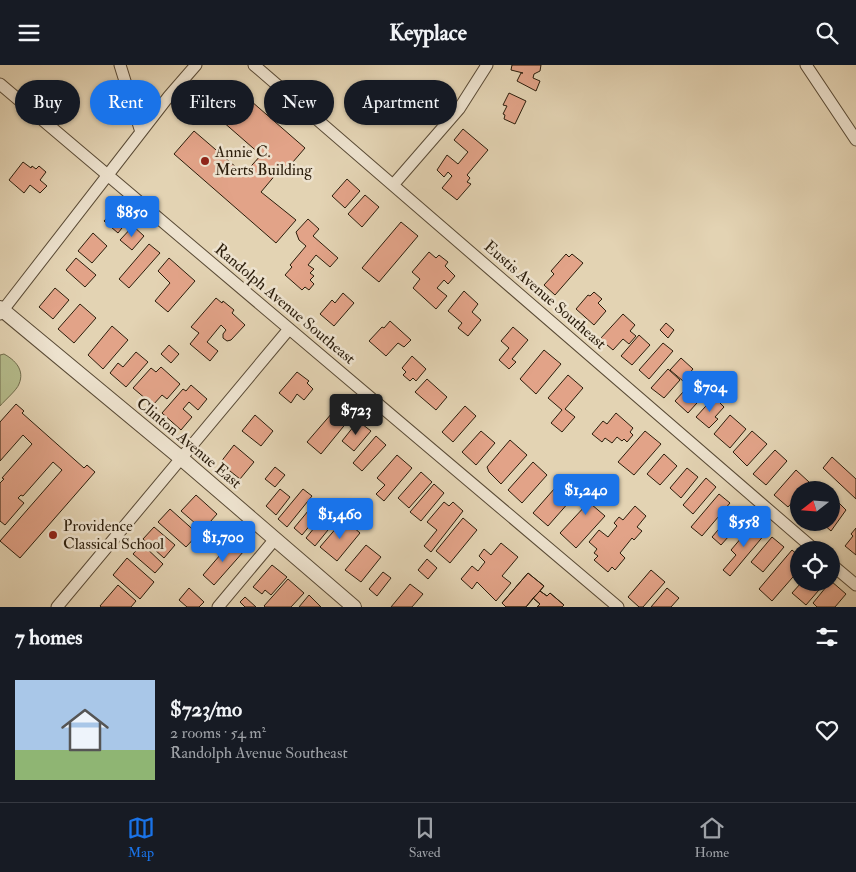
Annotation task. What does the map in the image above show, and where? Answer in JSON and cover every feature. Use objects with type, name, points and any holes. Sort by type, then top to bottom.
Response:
[{"type":"street","points":[[120,65],[141,132]]},
{"type":"street","points":[[1,311],[196,65]]},
{"type":"street","name":"Eustis Avenue Southeast","points":[[254,65],[805,541]]},
{"type":"street","points":[[393,185],[459,109],[487,65]]},
{"type":"street","points":[[806,65],[856,140]]},
{"type":"street","name":"Randolph Avenue Southeast","points":[[0,84],[618,607]]},
{"type":"street","name":"Clinton Avenue East","points":[[1,311],[182,459],[354,607]]},
{"type":"street","points":[[57,607],[289,329]]},
{"type":"street","points":[[218,607],[276,539]]},
{"type":"street","points":[[840,572],[856,585]]},
{"type":"green space","points":[[4,354],[18,366],[21,379],[16,389],[0,406],[0,355]]},
{"type":"building","points":[[512,65],[541,65],[540,71],[534,74],[533,78],[540,81],[536,91],[517,81],[521,73],[523,73],[511,70]]},
{"type":"building","points":[[509,93],[526,101],[515,124],[504,119],[505,115],[503,114],[507,106],[503,105]]},
{"type":"building","name":"Annie C. Merts Building","points":[[254,104],[264,112],[264,125],[279,125],[305,148],[286,170],[282,167],[261,192],[296,220],[276,243],[174,154],[194,131],[244,174],[261,155],[227,125],[254,125]]},
{"type":"building","points":[[463,129],[488,150],[467,175],[470,178],[467,182],[471,184],[457,200],[442,188],[452,176],[448,172],[444,177],[437,170],[447,155],[458,164],[468,152],[454,140]]},
{"type":"building","points":[[23,162],[31,168],[32,166],[36,169],[39,166],[46,172],[40,180],[47,186],[40,193],[30,185],[24,193],[9,180]]},
{"type":"building","points":[[347,179],[360,191],[345,208],[332,196]]},
{"type":"building","points":[[365,195],[379,207],[362,227],[348,214]]},
{"type":"building","points":[[117,207],[130,218],[118,233],[104,221]]},
{"type":"building","points":[[308,219],[319,229],[313,236],[338,258],[330,267],[316,255],[308,265],[314,269],[310,273],[314,276],[310,280],[314,284],[309,290],[305,287],[302,290],[285,275],[292,267],[290,265],[306,246],[299,240],[296,232]]},
{"type":"building","points":[[401,222],[418,236],[379,282],[362,268]]},
{"type":"building","points":[[133,226],[144,236],[132,250],[120,240]]},
{"type":"building","points":[[93,233],[107,246],[92,263],[78,251]]},
{"type":"building","points":[[149,244],[160,253],[129,288],[119,279]]},
{"type":"building","points":[[429,252],[436,258],[439,255],[448,262],[445,266],[455,276],[448,284],[444,280],[437,288],[447,296],[436,309],[413,288],[420,279],[412,272]]},
{"type":"building","points":[[566,254],[569,257],[572,254],[583,263],[555,295],[544,285],[554,274],[551,271]]},
{"type":"building","points":[[76,258],[96,275],[85,287],[66,270]]},
{"type":"building","points":[[169,258],[195,281],[168,312],[155,301],[170,283],[158,271]]},
{"type":"building","points":[[55,288],[69,300],[53,319],[39,307]]},
{"type":"building","points":[[464,291],[478,304],[472,312],[481,320],[468,336],[458,328],[462,323],[448,311]]},
{"type":"building","points":[[594,292],[602,299],[598,303],[606,311],[594,325],[576,309],[588,295],[590,296]]},
{"type":"building","points":[[343,293],[354,303],[334,326],[320,314],[332,300],[335,303]]},
{"type":"building","points":[[216,298],[234,310],[232,313],[245,325],[231,340],[227,341],[223,338],[226,330],[221,325],[207,342],[218,351],[210,361],[190,344],[199,333],[191,327]]},
{"type":"building","points":[[80,304],[96,318],[74,343],[58,329]]},
{"type":"building","points":[[623,314],[635,325],[630,331],[636,336],[629,344],[623,339],[613,350],[600,339]]},
{"type":"building","points":[[390,321],[411,340],[404,347],[398,343],[386,356],[369,341]]},
{"type":"building","points":[[666,323],[674,330],[668,338],[660,330]]},
{"type":"building","points":[[112,326],[128,340],[103,369],[88,355]]},
{"type":"building","points":[[513,327],[528,340],[512,359],[516,362],[509,369],[499,360],[509,348],[501,341]]},
{"type":"building","points":[[639,335],[650,345],[632,365],[621,356]]},
{"type":"building","points":[[663,343],[673,351],[649,379],[639,370]]},
{"type":"building","points":[[169,345],[179,354],[171,363],[161,354]]},
{"type":"building","points":[[544,350],[561,364],[536,394],[520,379]]},
{"type":"building","points":[[136,352],[148,362],[126,387],[110,373],[118,363],[123,367]]},
{"type":"building","points":[[412,356],[426,369],[416,381],[413,378],[410,381],[403,375],[406,372],[402,368]]},
{"type":"building","points":[[681,358],[693,369],[683,381],[670,370]]},
{"type":"building","points":[[161,367],[180,384],[167,399],[162,395],[153,405],[133,388],[151,368],[156,372]]},
{"type":"building","points":[[668,369],[680,380],[664,398],[651,388]]},
{"type":"building","points":[[297,372],[309,381],[307,383],[313,389],[304,400],[297,394],[291,403],[279,393]]},
{"type":"building","points":[[705,373],[713,380],[706,388],[698,381]]},
{"type":"building","points":[[568,375],[583,388],[565,409],[575,417],[562,432],[551,423],[562,410],[548,398]]},
{"type":"building","points":[[427,379],[447,397],[436,410],[415,392]]},
{"type":"building","points":[[692,382],[705,394],[688,413],[675,401]]},
{"type":"building","points":[[191,385],[207,399],[198,410],[189,402],[183,409],[192,417],[181,430],[162,413],[183,389],[186,391]]},
{"type":"building","points":[[714,397],[724,407],[715,417],[718,419],[709,428],[696,417]]},
{"type":"building","points":[[16,404],[24,411],[22,413],[84,468],[87,465],[95,472],[20,558],[0,541],[62,470],[53,462],[23,496],[21,495],[18,498],[24,503],[5,525],[0,521],[0,483],[4,479],[2,478],[32,444],[23,435],[0,461],[0,422]]},
{"type":"building","points":[[339,405],[352,416],[321,454],[307,442]]},
{"type":"building","points":[[465,406],[476,416],[453,442],[442,432]]},
{"type":"building","points":[[616,413],[633,428],[630,432],[633,435],[627,442],[617,437],[612,443],[605,438],[602,442],[592,434],[603,421],[607,424]]},
{"type":"building","points":[[255,415],[273,431],[261,446],[242,431]]},
{"type":"building","points":[[730,415],[746,429],[730,448],[714,434]]},
{"type":"building","points":[[358,421],[371,431],[354,451],[342,441]]},
{"type":"building","points":[[481,431],[495,443],[476,465],[462,452]]},
{"type":"building","points":[[645,431],[661,444],[634,475],[618,462]]},
{"type":"building","points":[[752,431],[767,444],[747,466],[733,452]]},
{"type":"building","points":[[376,436],[386,445],[362,471],[353,463]]},
{"type":"building","points":[[510,440],[527,455],[501,484],[489,472],[487,467]]},
{"type":"building","points":[[234,445],[254,462],[240,479],[220,463]]},
{"type":"building","points":[[775,450],[787,461],[766,485],[753,474]]},
{"type":"building","points":[[664,454],[677,466],[660,485],[647,474]]},
{"type":"building","points":[[397,455],[412,468],[384,501],[376,494],[385,485],[377,478]]},
{"type":"building","points":[[832,457],[856,479],[856,499],[840,484],[840,481],[837,481],[823,468]]},
{"type":"building","points":[[533,462],[547,475],[522,503],[508,490]]},
{"type":"building","points":[[275,467],[285,475],[275,487],[265,479]]},
{"type":"building","points":[[687,468],[698,477],[681,498],[670,488]]},
{"type":"building","points":[[796,470],[808,481],[790,481],[790,505],[788,507],[774,495]]},
{"type":"building","points":[[421,472],[432,482],[409,508],[398,498]]},
{"type":"building","points":[[599,477],[608,485],[591,504],[605,516],[576,548],[560,533],[587,504],[580,497]]},
{"type":"building","points":[[706,478],[716,487],[693,514],[683,505]]},
{"type":"building","points":[[562,480],[577,493],[548,526],[533,513]]},
{"type":"building","points":[[434,484],[444,493],[421,521],[410,512]]},
{"type":"building","points":[[280,489],[290,497],[276,515],[266,506]]},
{"type":"building","points":[[303,489],[312,496],[287,527],[278,519]]},
{"type":"building","points":[[719,494],[730,503],[702,536],[691,527]]},
{"type":"building","points":[[196,495],[217,514],[203,530],[181,511]]},
{"type":"building","points":[[444,502],[449,506],[453,502],[463,511],[431,552],[424,546],[437,530],[427,522]]},
{"type":"building","points":[[840,504],[846,510],[840,518]]},
{"type":"building","points":[[313,505],[321,512],[302,535],[294,528]]},
{"type":"building","points":[[332,506],[341,514],[315,546],[306,538]]},
{"type":"building","points":[[635,506],[646,516],[637,527],[642,531],[634,540],[632,538],[620,553],[625,558],[615,570],[612,567],[608,572],[594,560],[598,556],[594,553],[597,549],[589,542],[599,530],[608,537],[617,526],[614,523],[619,517],[623,520]]},
{"type":"building","points":[[170,509],[198,534],[186,547],[158,522]]},
{"type":"building","points":[[735,510],[745,518],[721,545],[712,537]]},
{"type":"building","points":[[463,518],[477,530],[450,563],[436,551]]},
{"type":"building","points":[[344,519],[360,533],[337,561],[320,547]]},
{"type":"building","points":[[753,524],[765,534],[730,576],[723,570],[736,555],[731,550]]},
{"type":"building","points":[[154,527],[175,545],[164,558],[143,539]]},
{"type":"building","points":[[856,528],[856,555],[845,546],[853,536],[851,534]]},
{"type":"building","points":[[772,537],[784,547],[763,572],[751,562]]},
{"type":"building","points":[[232,541],[244,551],[214,585],[203,575]]},
{"type":"building","points":[[501,543],[518,557],[502,576],[511,583],[496,601],[477,582],[472,589],[461,579],[472,566],[478,571],[485,562],[479,556],[484,549],[491,555]]},
{"type":"building","points":[[142,544],[163,564],[155,573],[133,554]]},
{"type":"building","points":[[366,545],[381,557],[361,582],[345,570]]},
{"type":"building","points":[[790,552],[790,580],[772,601],[759,589]]},
{"type":"building","points":[[127,558],[154,582],[140,599],[113,575]]},
{"type":"building","points":[[427,559],[437,568],[428,579],[418,570]]},
{"type":"building","points":[[272,565],[287,577],[271,595],[265,590],[262,594],[253,587]]},
{"type":"building","points":[[651,570],[665,582],[643,607],[639,607],[628,597]]},
{"type":"building","points":[[383,572],[391,578],[377,596],[369,589]]},
{"type":"building","points":[[528,573],[544,586],[540,591],[547,596],[550,593],[564,605],[562,607],[537,607],[540,604],[533,598],[526,607],[506,607],[502,603]]},
{"type":"building","points":[[528,573],[544,586],[526,607],[506,607],[502,603]]},
{"type":"building","points":[[288,579],[304,593],[291,607],[265,607],[264,606]]},
{"type":"building","points":[[410,584],[423,594],[412,607],[391,607]]},
{"type":"building","points":[[118,585],[136,601],[131,607],[101,607],[100,606]]},
{"type":"building","points":[[189,588],[204,602],[199,607],[187,607],[179,600]]},
{"type":"building","points":[[667,588],[679,598],[671,607],[651,607]]},
{"type":"building","points":[[840,589],[846,594],[835,607],[817,607],[813,603],[823,591],[840,591]]},
{"type":"building","points":[[540,591],[547,596],[550,593],[564,605],[562,607],[537,607],[540,604],[533,598]]},
{"type":"building","points":[[794,591],[818,591],[806,605],[792,593]]},
{"type":"building","points":[[309,595],[321,607],[299,607]]},
{"type":"building","points":[[245,597],[256,607],[245,607],[240,602]]},
{"type":"place","name":"Annie C. Merts Building","points":[[205,161]]},
{"type":"place","name":"Providence Classical School","points":[[53,535]]}]
